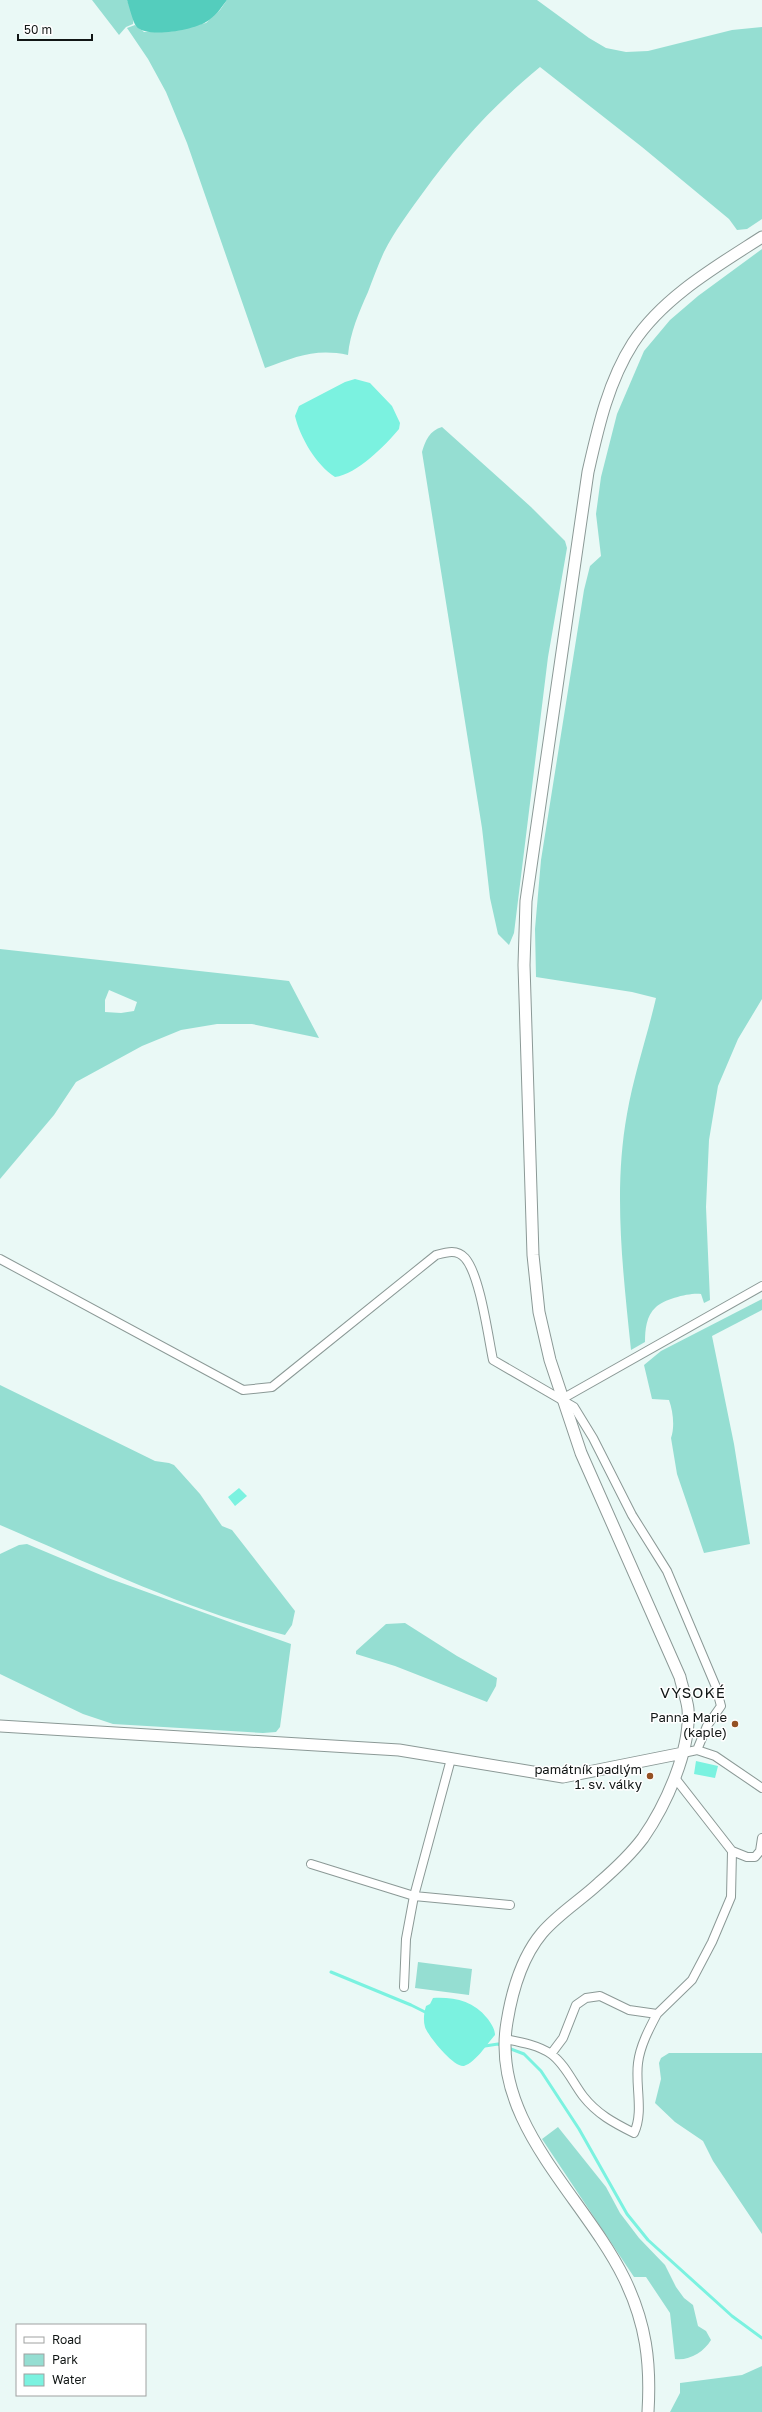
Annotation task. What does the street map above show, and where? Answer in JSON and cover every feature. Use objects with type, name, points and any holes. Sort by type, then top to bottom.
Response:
[{"type":"main road","points":[[648,2412],[649,2361],[638,2310],[609,2252],[534,2140],[515,2104],[504,2062],[505,2039],[515,1983],[542,1933],[600,1883],[642,1838],[675,1778],[683,1753],[688,1709],[680,1677],[590,1475],[562,1399],[539,1312],[533,1255],[524,965],[526,901],[588,472],[598,431],[613,382],[634,343],[655,317],[680,294],[762,237]]},
{"type":"main road","points":[[0,1726],[399,1750],[563,1777],[683,1753]]},
{"type":"street","points":[[0,1259],[243,1390],[272,1387],[436,1254],[452,1251],[465,1257],[475,1275],[493,1360],[574,1407],[589,1432],[632,1515],[667,1571],[716,1687],[721,1706],[707,1726],[697,1750]]},
{"type":"street","points":[[562,1399],[762,1286]]},
{"type":"street","points":[[683,1753],[697,1750],[715,1756],[762,1788]]},
{"type":"street","points":[[404,1988],[406,1939],[414,1896],[451,1759]]},
{"type":"street","points":[[675,1778],[732,1851],[747,1857],[755,1857],[760,1851],[762,1838]]},
{"type":"street","points":[[505,2039],[527,2044],[551,2054],[564,2067],[584,2097],[606,2119],[634,2133],[639,2123],[638,2062],[646,2036],[657,2014],[692,1980],[709,1949],[731,1896],[732,1851]]},
{"type":"street","points":[[311,1864],[414,1896],[510,1905]]},
{"type":"street","points":[[551,2054],[563,2038],[576,2005],[586,1998],[600,1996],[629,2010],[657,2014]]},
{"type":"green space","points":[[92,0],[127,0],[134,17],[133,24],[126,27],[119,35]]},
{"type":"green space","points":[[227,0],[537,0],[589,38],[606,48],[626,52],[648,51],[732,30],[762,27],[762,219],[747,229],[737,230],[729,219],[642,147],[540,67],[507,96],[477,126],[435,176],[402,222],[384,252],[361,307],[355,323],[348,355],[336,353],[315,353],[296,357],[265,368],[187,143],[166,92],[148,59],[127,28],[135,25],[144,32],[163,32],[206,23],[220,10]]},
{"type":"green space","points":[[762,249],[762,999],[738,1039],[718,1086],[709,1140],[706,1207],[710,1300],[704,1303],[701,1294],[691,1294],[671,1299],[660,1304],[656,1307],[648,1319],[645,1342],[631,1350],[621,1232],[620,1202],[623,1143],[630,1099],[656,998],[632,992],[536,977],[535,929],[541,860],[584,590],[590,566],[601,556],[596,514],[601,477],[617,414],[644,351],[670,320],[698,296]]},
{"type":"green space","points":[[442,427],[531,507],[565,541],[567,548],[548,657],[514,933],[509,945],[498,934],[490,898],[482,828],[422,452],[431,433]]},
{"type":"green space","points":[[0,949],[289,981],[319,1038],[252,1024],[217,1024],[181,1030],[142,1046],[76,1082],[54,1115],[0,1179]],"holes":[[[109,990],[137,1002],[134,1011],[121,1013],[105,1012],[105,1000]]]},
{"type":"green space","points":[[762,1299],[762,1310],[712,1336],[734,1444],[750,1544],[704,1553],[677,1474],[671,1438],[673,1424],[669,1400],[652,1399],[644,1365],[661,1351]]},
{"type":"green space","points":[[0,1385],[155,1461],[174,1465],[200,1494],[222,1526],[232,1530],[295,1611],[292,1625],[285,1635],[248,1625],[176,1600],[0,1525]]},
{"type":"green space","points":[[27,1544],[108,1578],[291,1644],[280,1727],[276,1732],[263,1733],[113,1724],[83,1714],[0,1674],[0,1554],[19,1545]]},
{"type":"green space","points":[[405,1623],[457,1656],[497,1678],[496,1686],[487,1702],[395,1666],[356,1654],[356,1651],[386,1624]]},
{"type":"green space","points":[[418,1962],[472,1969],[469,1995],[415,1988]]},
{"type":"green space","points":[[669,2053],[762,2053],[762,2234],[713,2161],[703,2141],[675,2122],[655,2103],[661,2079],[659,2063],[661,2058]]},
{"type":"green space","points":[[558,2127],[606,2187],[620,2213],[639,2238],[665,2265],[676,2287],[684,2298],[693,2305],[698,2326],[706,2331],[711,2340],[696,2355],[686,2359],[675,2359],[670,2313],[646,2277],[634,2277],[542,2139]]},
{"type":"green space","points":[[762,2366],[762,2412],[670,2412],[680,2393],[680,2383],[742,2375]]},
{"type":"shaded area","points":[[127,0],[227,0],[215,15],[200,25],[181,30],[159,33],[141,30],[136,26]]},
{"type":"water","points":[[355,379],[370,383],[392,406],[400,423],[399,429],[378,451],[361,465],[352,471],[335,477],[315,458],[301,433],[295,416],[299,406],[345,382]]},
{"type":"water","points":[[239,1488],[247,1496],[235,1506],[228,1497]]},
{"type":"water","points":[[696,1761],[718,1766],[715,1778],[694,1774]]},
{"type":"water","points":[[433,1998],[456,1999],[470,2004],[482,2012],[492,2026],[495,2035],[473,2061],[464,2066],[454,2062],[442,2051],[425,2027],[424,2016],[426,2006],[430,2004]]},
{"type":"waterway","points":[[331,1972],[427,2013]]},
{"type":"waterway","points":[[482,2045],[498,2044],[503,2046]]},
{"type":"waterway","points":[[508,2048],[524,2054],[541,2071],[579,2129],[627,2214],[648,2240],[732,2316],[762,2338]]},
{"type":"place","name":"Panna Marie (kaple)","points":[[735,1724]]},
{"type":"place","name":"památník padlým 1. sv. války","points":[[650,1776]]},
{"type":"district","name":"VYSOKÉ","points":[[693,1693]]}]
